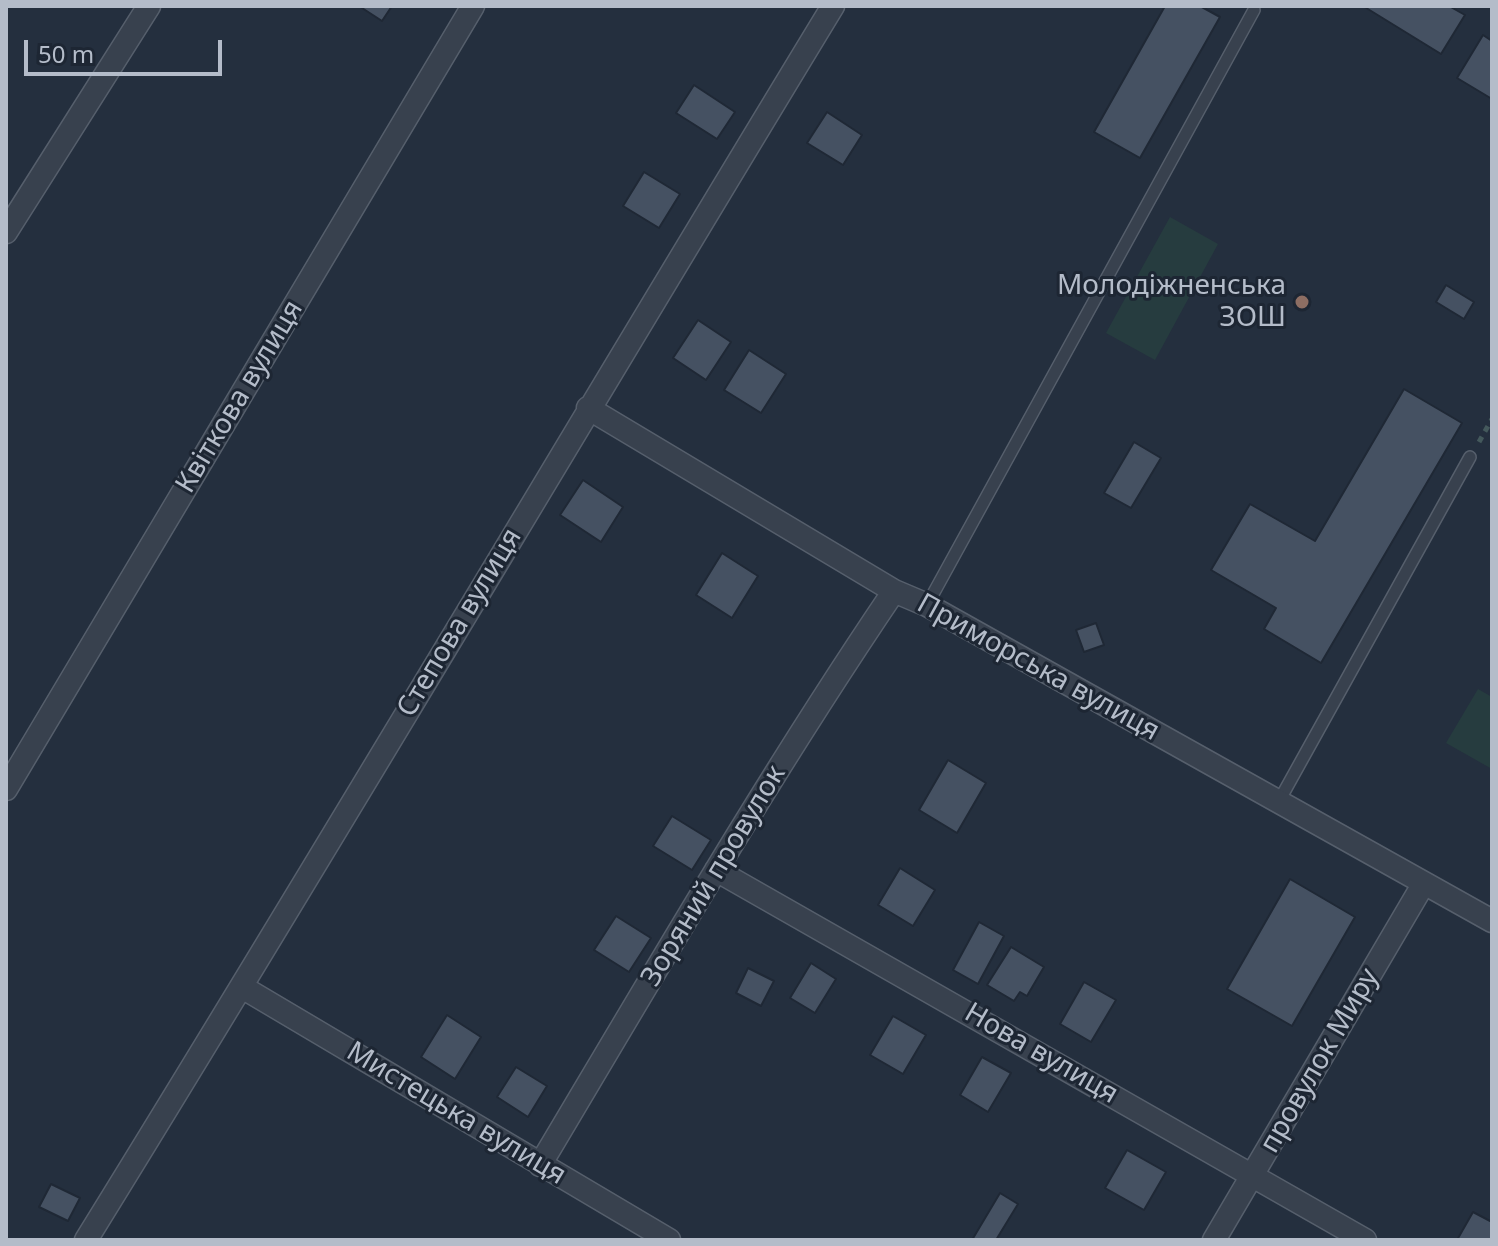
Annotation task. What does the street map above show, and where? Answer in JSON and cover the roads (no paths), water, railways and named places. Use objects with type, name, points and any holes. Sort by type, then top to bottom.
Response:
[{"type":"street","points":[[6,232],[149,6]]},
{"type":"street","name":"Квіткова вулиця","points":[[6,789],[473,6]]},
{"type":"street","name":"Степова вулиця","points":[[86,1240],[242,987],[588,408],[833,6]]},
{"type":"street","name":"Приморська вулиця","points":[[588,408],[894,591],[927,605],[1492,921]]},
{"type":"street","name":"Зоряний провулок","points":[[540,1165],[716,870],[832,683],[894,591]]},
{"type":"street","name":"Нова вулиця","points":[[716,870],[1365,1240]]},
{"type":"street","name":"провулок Миру","points":[[1214,1240],[1424,883]]},
{"type":"street","name":"Мистецька вулиця","points":[[242,987],[669,1240]]},
{"type":"lane","points":[[927,605],[1254,10]]},
{"type":"lane","points":[[1279,801],[1470,457]]},
{"type":"place","name":"Молодіжненська ЗОШ","points":[[1302,302]]}]
